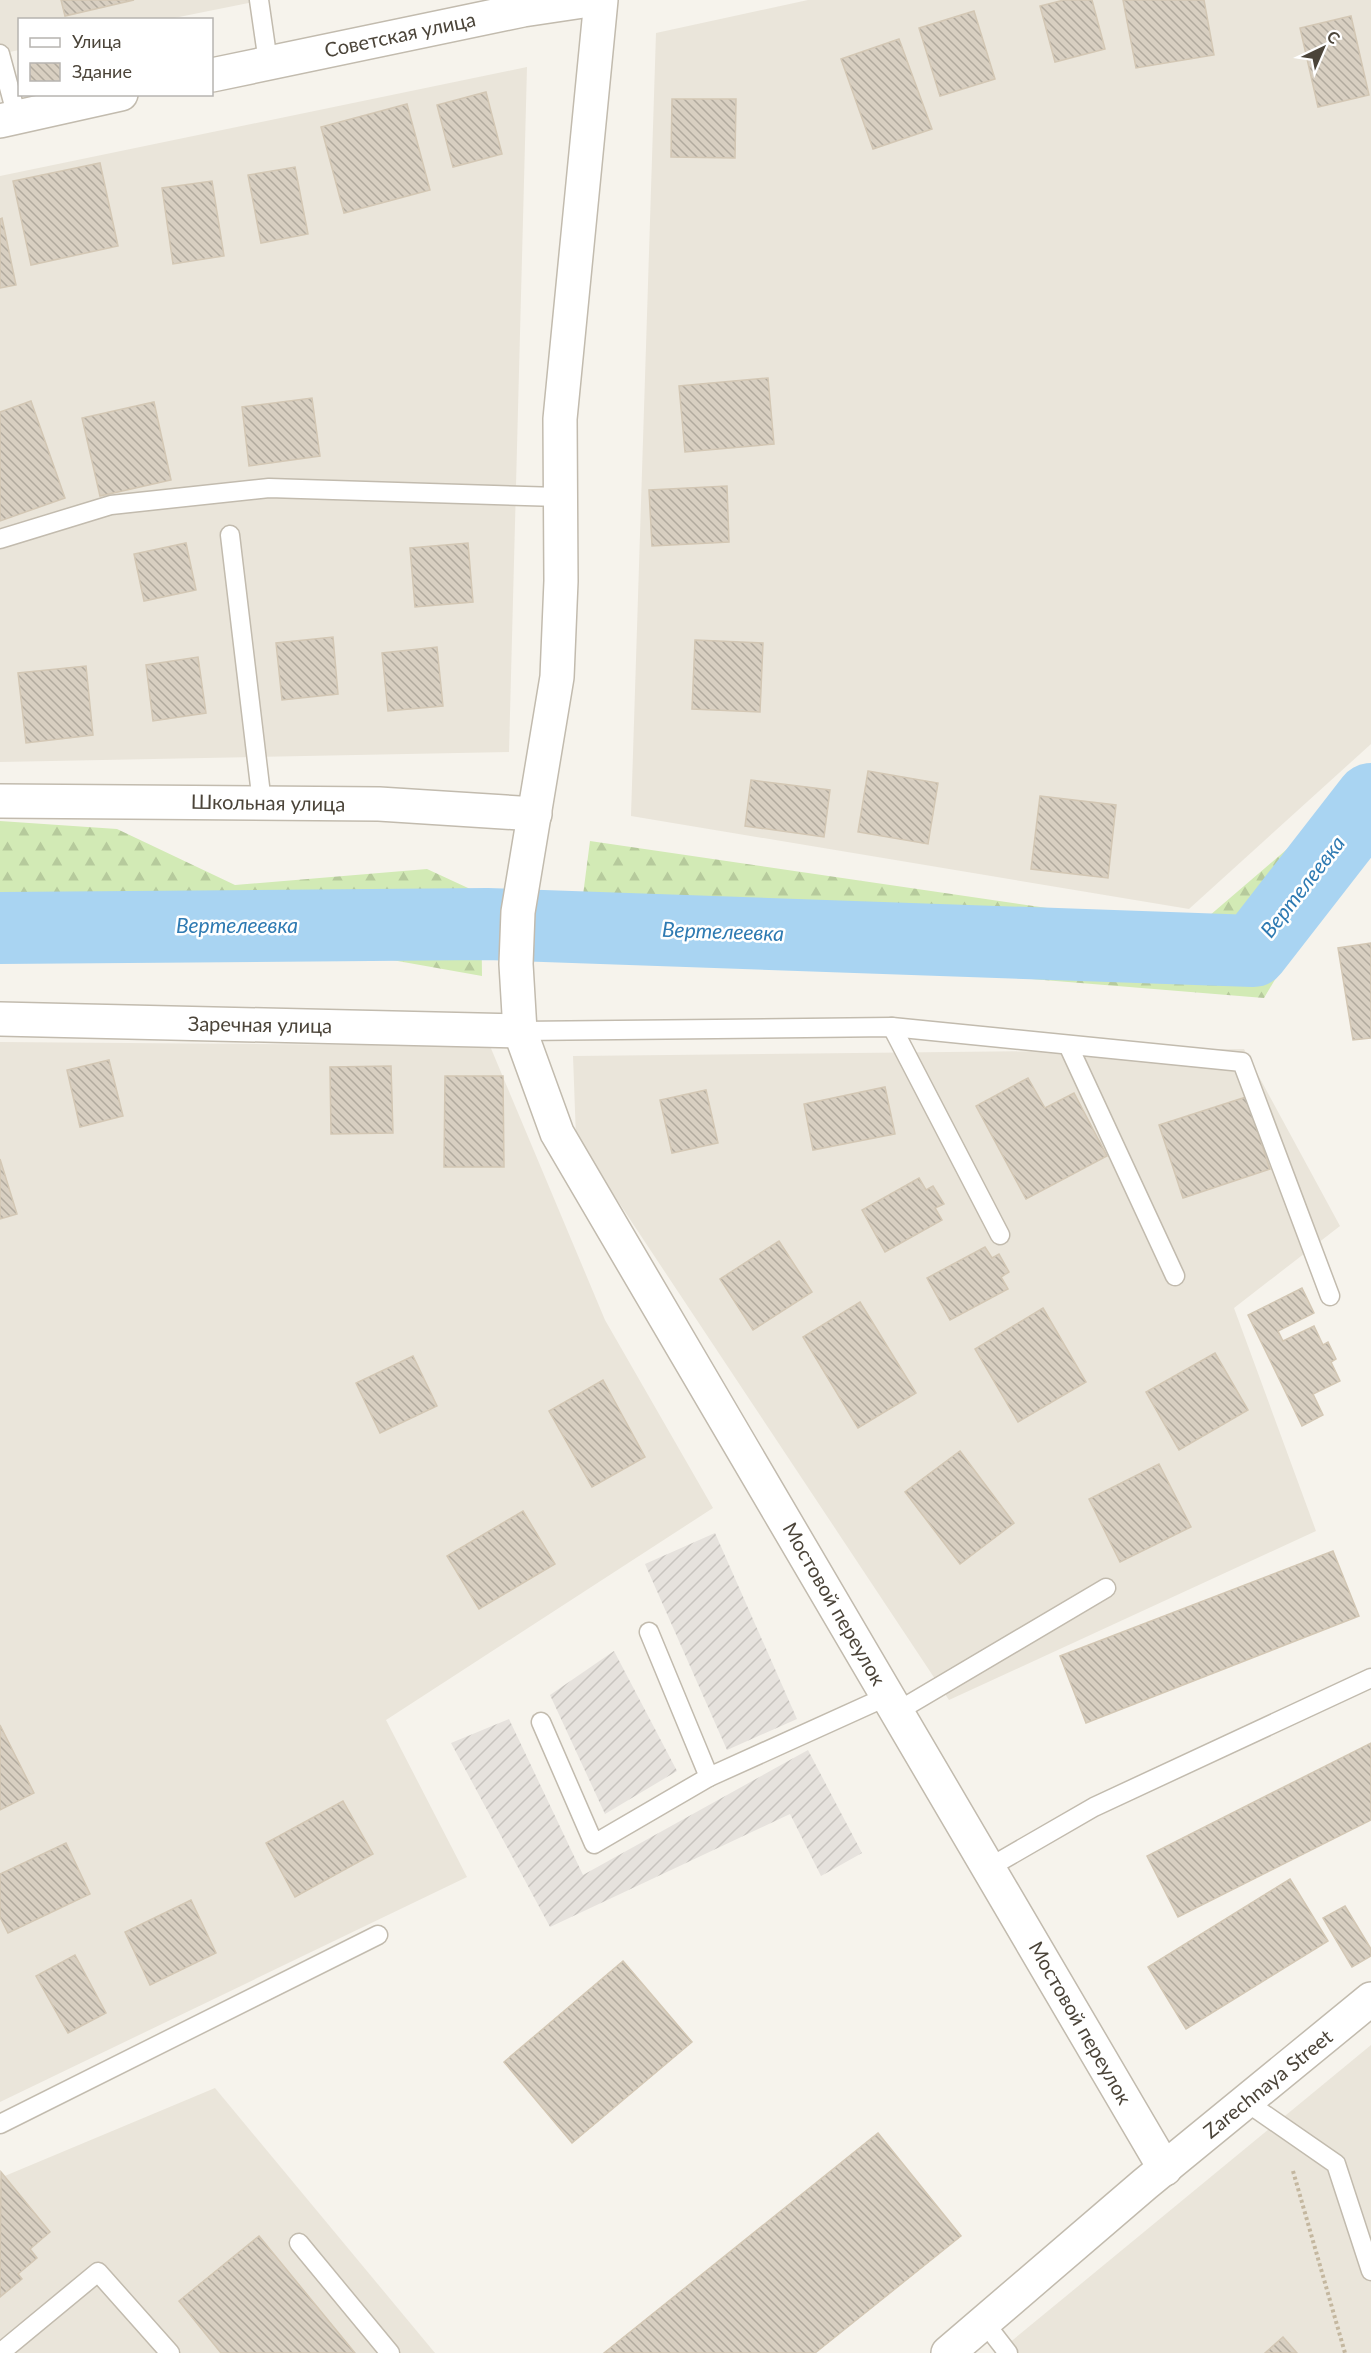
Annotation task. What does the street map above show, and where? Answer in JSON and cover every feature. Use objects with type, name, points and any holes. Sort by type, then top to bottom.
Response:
[{"type":"street","name":"Советская улица","points":[[213,75],[523,10],[590,0]]},
{"type":"street","name":"Мостовой переулок","points":[[601,0],[560,419],[561,581],[556,677],[518,912],[516,964],[520,1031],[558,1133],[1165,2169]]},
{"type":"street","points":[[8,119],[112,96]]},
{"type":"street","name":"Школьная улица","points":[[0,801],[379,804],[535,814]]},
{"type":"street","name":"Заречная улица","points":[[0,1019],[520,1031]]},
{"type":"street","name":"Zarechnaya Street","points":[[948,2353],[1245,2101],[1371,1999]]},
{"type":"lane","points":[[259,0],[268,62]]},
{"type":"lane","points":[[0,54],[8,119]]},
{"type":"lane","points":[[0,538],[111,505],[269,488],[559,497]]},
{"type":"lane","points":[[230,535],[262,803]]},
{"type":"lane","points":[[520,1031],[892,1027],[1242,1062],[1330,1296]]},
{"type":"lane","points":[[892,1027],[1000,1235]]},
{"type":"lane","points":[[1068,1045],[1175,1276]]},
{"type":"lane","points":[[541,1722],[594,1844],[709,1777],[893,1703],[1106,1588]]},
{"type":"lane","points":[[649,1632],[709,1777]]},
{"type":"lane","points":[[990,1867],[1094,1807],[1371,1678]]},
{"type":"lane","points":[[0,2124],[378,1935]]},
{"type":"lane","points":[[1245,2101],[1336,2164],[1371,2271]]},
{"type":"lane","points":[[299,2243],[390,2353]]},
{"type":"lane","points":[[0,2353],[98,2272],[170,2353]]},
{"type":"lane","points":[[984,2322],[1008,2353]]},
{"type":"path","points":[[1321,2152],[1292,2167],[1345,2353]]},
{"type":"shaded area","points":[[0,0],[264,0],[174,18],[18,18],[18,50],[0,54]]},
{"type":"shaded area","points":[[808,0],[1371,0],[1371,744],[1189,909],[631,816],[656,33]]},
{"type":"shaded area","points":[[527,67],[509,752],[0,762],[0,176]]},
{"type":"shaded area","points":[[0,1042],[490,1046],[605,1320],[713,1508],[386,1720],[467,1877],[0,2102]]},
{"type":"shaded area","points":[[1244,1049],[1340,1226],[1234,1308],[1316,1531],[949,1700],[576,1138],[573,1056]]},
{"type":"shaded area","points":[[715,1533],[797,1719],[727,1750],[645,1564]]},
{"type":"shaded area","points":[[614,1651],[677,1771],[605,1814],[550,1695]]},
{"type":"shaded area","points":[[509,1719],[583,1875],[808,1750],[862,1853],[821,1876],[790,1814],[550,1927],[451,1743]]},
{"type":"shaded area","points":[[1371,2045],[1371,2353],[997,2353]]},
{"type":"shaded area","points":[[215,2088],[435,2353],[0,2353],[0,2178]]},
{"type":"green space","points":[[1371,777],[1371,818],[1264,998],[883,967],[576,949],[590,841],[1109,917],[1209,916]]},
{"type":"green space","points":[[0,821],[117,829],[235,885],[427,869],[481,894],[482,976],[330,949],[70,959],[0,953]]},
{"type":"building","points":[[61,0],[134,0],[65,16]]},
{"type":"building","points":[[1064,0],[1092,0],[1105,49],[1055,62],[1040,6]]},
{"type":"building","points":[[1123,0],[1204,0],[1214,55],[1136,68]]},
{"type":"building","points":[[974,11],[995,79],[940,96],[919,28]]},
{"type":"building","points":[[1351,16],[1369,95],[1318,107],[1300,28]]},
{"type":"building","points":[[899,39],[932,129],[873,149],[841,59]]},
{"type":"building","points":[[486,92],[502,154],[453,167],[437,105]]},
{"type":"building","points":[[672,99],[736,99],[735,158],[671,157]]},
{"type":"building","points":[[407,104],[430,190],[344,213],[321,127]]},
{"type":"building","points":[[100,163],[118,246],[31,265],[13,181]]},
{"type":"building","points":[[295,167],[308,234],[261,243],[248,175]]},
{"type":"building","points":[[212,181],[224,256],[173,264],[162,188]]},
{"type":"building","points":[[2,218],[16,285],[0,288],[0,219]]},
{"type":"building","points":[[768,378],[774,444],[685,452],[679,386]]},
{"type":"building","points":[[312,398],[320,456],[249,466],[242,407]]},
{"type":"building","points":[[31,401],[65,498],[0,521],[0,412]]},
{"type":"building","points":[[154,402],[171,480],[100,496],[82,418]]},
{"type":"building","points":[[727,486],[729,542],[652,546],[649,490]]},
{"type":"building","points":[[186,543],[196,590],[144,601],[134,554]]},
{"type":"building","points":[[468,543],[473,602],[415,607],[410,548]]},
{"type":"building","points":[[333,637],[338,694],[282,700],[276,643]]},
{"type":"building","points":[[695,640],[763,643],[760,712],[692,709]]},
{"type":"building","points":[[437,647],[443,706],[388,711],[382,653]]},
{"type":"building","points":[[198,657],[206,713],[153,721],[146,665]]},
{"type":"building","points":[[86,666],[93,735],[26,743],[18,673]]},
{"type":"building","points":[[868,771],[938,783],[928,844],[858,832]]},
{"type":"building","points":[[751,780],[830,790],[824,837],[745,826]]},
{"type":"building","points":[[1040,796],[1116,805],[1108,878],[1031,869]]},
{"type":"building","points":[[1371,943],[1371,1038],[1353,1040],[1338,948]]},
{"type":"building","points":[[109,1060],[123,1116],[80,1127],[67,1070]]},
{"type":"building","points":[[391,1066],[393,1133],[331,1134],[330,1067]]},
{"type":"building","points":[[445,1076],[503,1076],[504,1167],[444,1167]]},
{"type":"building","points":[[1028,1078],[1045,1108],[1074,1093],[1107,1156],[1026,1199],[976,1106]]},
{"type":"building","points":[[885,1087],[895,1134],[813,1150],[804,1104]]},
{"type":"building","points":[[706,1090],[718,1143],[672,1153],[660,1100]]},
{"type":"building","points":[[1246,1097],[1270,1169],[1183,1198],[1159,1125]]},
{"type":"building","points":[[0,1159],[17,1214],[0,1219]]},
{"type":"building","points":[[919,1178],[926,1190],[933,1186],[944,1204],[935,1208],[942,1220],[885,1252],[862,1210]]},
{"type":"building","points":[[779,1241],[812,1292],[753,1330],[720,1279]]},
{"type":"building","points":[[985,1247],[992,1258],[999,1254],[1009,1272],[1001,1277],[1008,1289],[950,1320],[927,1278]]},
{"type":"building","points":[[1302,1288],[1314,1313],[1278,1331],[1283,1341],[1314,1326],[1323,1345],[1328,1342],[1336,1359],[1331,1362],[1340,1381],[1313,1394],[1323,1415],[1302,1426],[1248,1315]]},
{"type":"building","points":[[860,1302],[916,1393],[858,1428],[803,1337]]},
{"type":"building","points":[[1043,1308],[1086,1382],[1018,1422],[975,1349]]},
{"type":"building","points":[[1215,1353],[1248,1410],[1179,1450],[1146,1392]]},
{"type":"building","points":[[413,1356],[437,1406],[380,1433],[356,1383]]},
{"type":"building","points":[[603,1380],[645,1457],[592,1487],[549,1411]]},
{"type":"building","points":[[960,1451],[1014,1523],[960,1564],[905,1492]]},
{"type":"building","points":[[1159,1464],[1191,1527],[1120,1562],[1089,1499]]},
{"type":"building","points":[[523,1511],[555,1564],[479,1609],[447,1556]]},
{"type":"building","points":[[1333,1551],[1359,1616],[1086,1723],[1060,1656]]},
{"type":"building","points":[[0,1725],[34,1793],[0,1810]]},
{"type":"building","points":[[1371,1743],[1371,1820],[1178,1917],[1147,1856]]},
{"type":"building","points":[[343,1801],[373,1854],[295,1897],[266,1843]]},
{"type":"building","points":[[66,1843],[90,1894],[8,1933],[0,1917],[0,1874]]},
{"type":"building","points":[[1290,1879],[1328,1941],[1186,2029],[1148,1967]]},
{"type":"building","points":[[191,1900],[216,1953],[150,1985],[125,1932]]},
{"type":"building","points":[[1345,1906],[1371,1949],[1371,1956],[1352,1967],[1323,1918]]},
{"type":"building","points":[[75,1955],[106,2013],[68,2033],[36,1976]]},
{"type":"building","points":[[623,1961],[692,2042],[572,2143],[504,2062]]},
{"type":"building","points":[[878,2133],[961,2236],[815,2353],[604,2353]]},
{"type":"building","points":[[1,2172],[50,2232],[30,2249],[37,2258],[18,2274],[22,2279],[0,2297]]},
{"type":"building","points":[[259,2236],[355,2353],[221,2353],[179,2301]]},
{"type":"building","points":[[1283,2337],[1297,2353],[1265,2353]]},
{"type":"waterway","name":"Вертелеевка","points":[[0,928],[487,924],[1253,951],[1371,799]]}]
